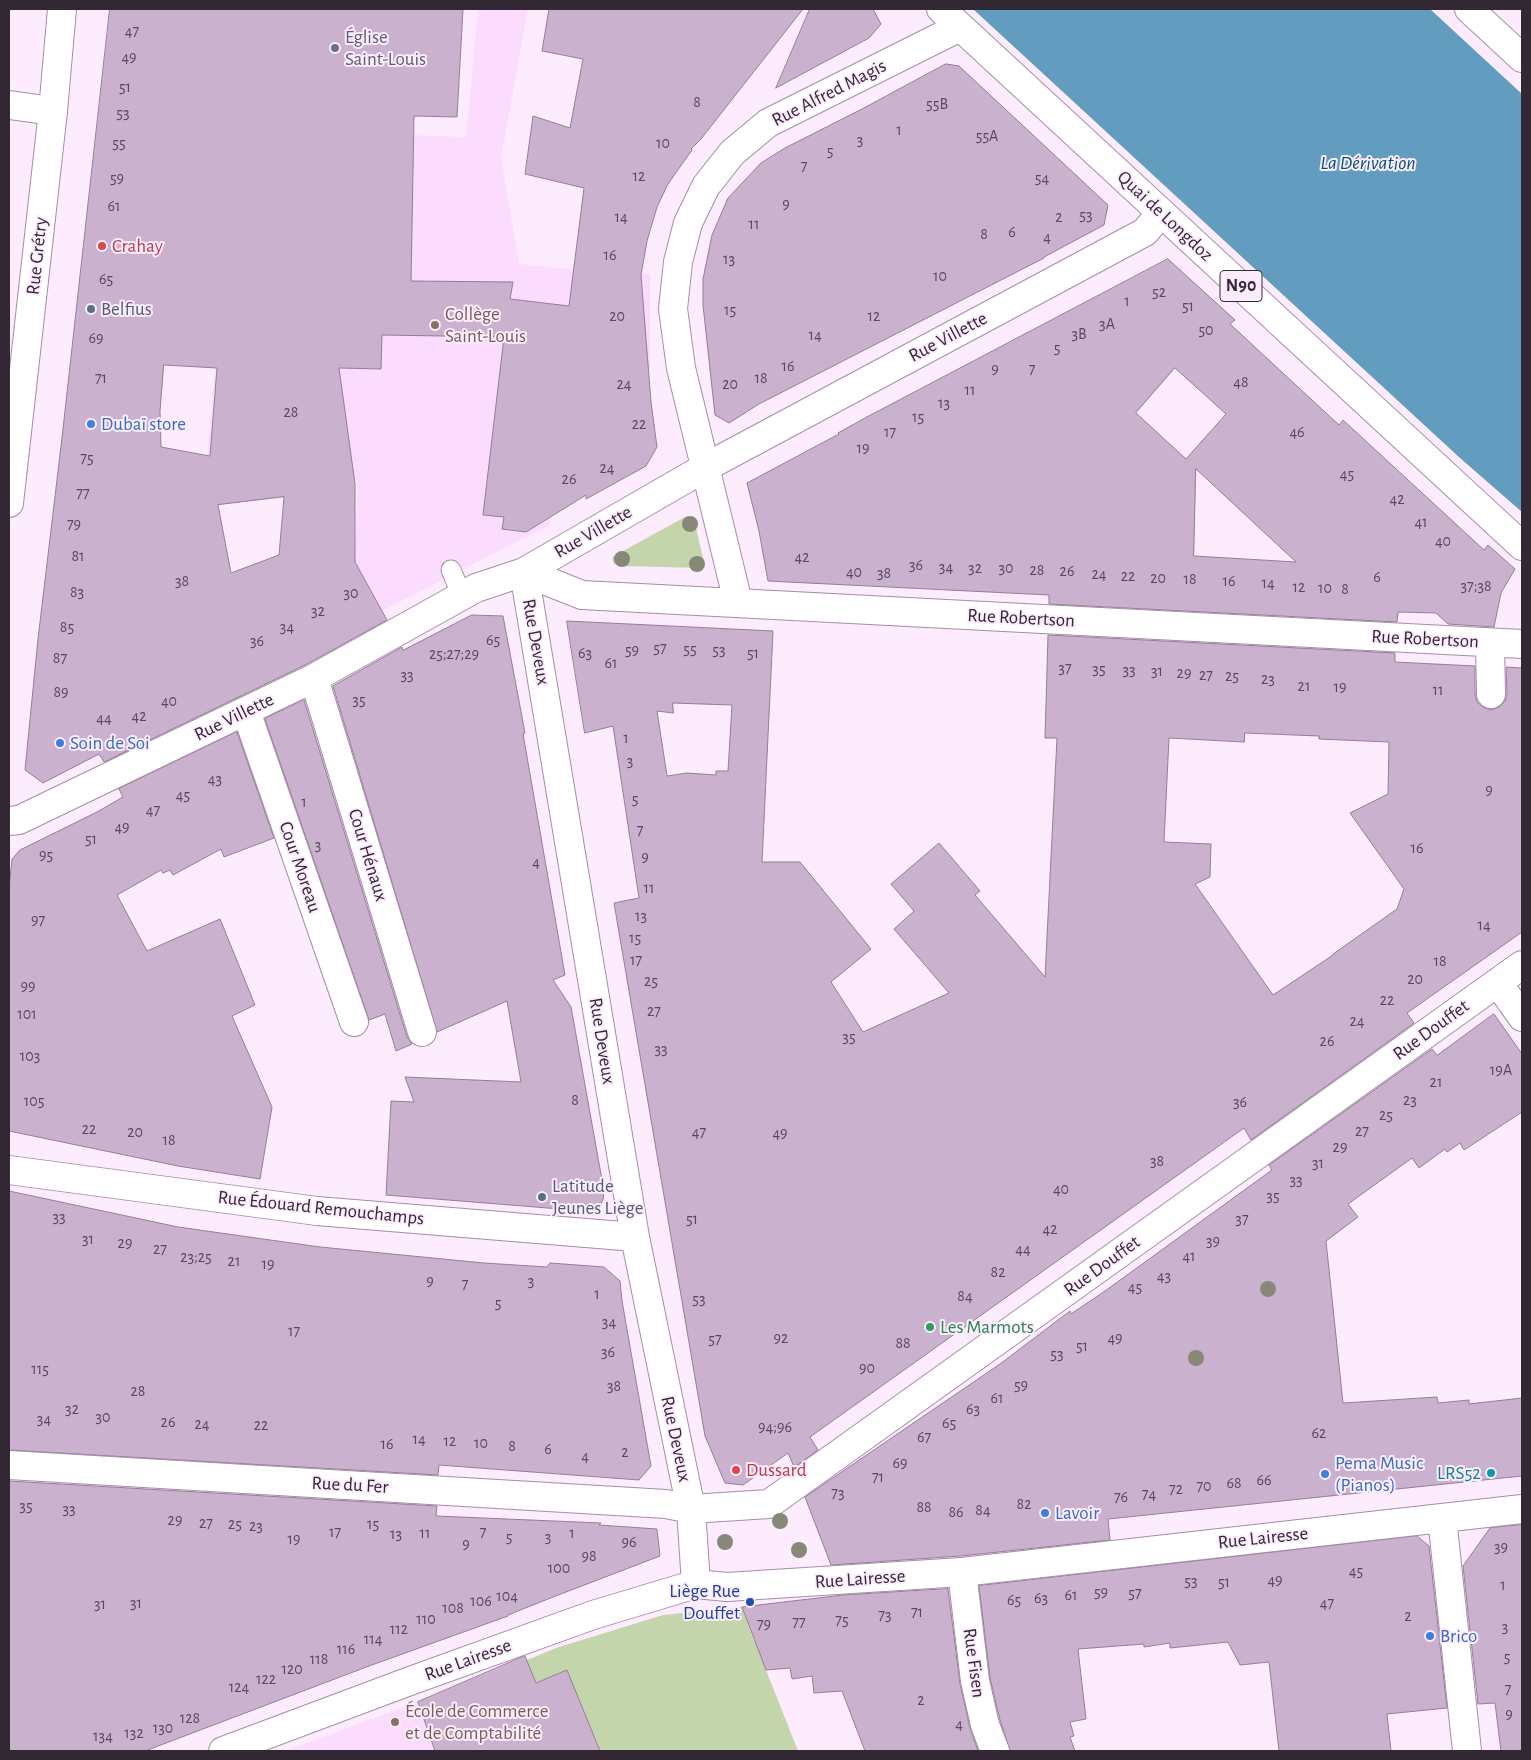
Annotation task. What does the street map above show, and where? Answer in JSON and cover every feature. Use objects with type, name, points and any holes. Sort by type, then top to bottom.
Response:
[{"type":"street","name":"Rue Grétry","points":[[9,503],[53,111],[62,9]]},
{"type":"street","name":"N90","points":[[937,9],[951,18]]},
{"type":"street","points":[[1469,9],[1522,58]]},
{"type":"street","name":"Quai de Longdoz","points":[[951,18],[1522,546]]},
{"type":"street","name":"Rue Alfred Magis","points":[[738,602],[681,368],[673,308],[678,262],[688,222],[706,186],[732,153],[768,122],[951,18]]},
{"type":"street","points":[[9,105],[53,111]]},
{"type":"street","name":"Rue Villette","points":[[9,821],[19,820],[314,678],[476,588],[524,572],[706,467],[1145,232],[1161,213]]},
{"type":"street","name":"Rue Robertson","points":[[524,572],[582,595],[1522,644]]},
{"type":"street","name":"Rue Deveux","points":[[524,572],[635,1237],[691,1509],[696,1584]]},
{"type":"street","points":[[1490,643],[1490,694]]},
{"type":"street","name":"Cour Hénaux","points":[[314,678],[422,1032]]},
{"type":"street","name":"Cour Moreau","points":[[246,711],[354,1022]]},
{"type":"street","name":"Rue Douffet","points":[[691,1509],[769,1504],[1522,965]]},
{"type":"street","points":[[1498,983],[1522,1017]]},
{"type":"street","name":"Rue Édouard Remouchamps","points":[[9,1170],[317,1211],[635,1237]]},
{"type":"street","name":"Rue du Fer","points":[[9,1465],[666,1504],[691,1509]]},
{"type":"street","name":"Rue Lairesse","points":[[236,1749],[410,1681],[593,1616],[696,1584],[727,1588],[962,1572],[1522,1509]]},
{"type":"street","points":[[1442,1518],[1467,1751]]},
{"type":"street","name":"Rue Fisen","points":[[962,1572],[976,1681],[985,1724],[995,1751]]},
{"type":"lane","points":[[451,570],[462,596]]},
{"type":"shaded area","name":"Collège Saint-Louis","points":[[478,9],[528,9],[501,158],[519,264],[587,271],[650,274],[650,369],[647,368],[554,460],[549,525],[382,611],[355,562],[358,480],[204,486],[224,282],[216,129],[466,137]]},
{"type":"shaded area","name":"École de Commerce et de Comptabilité","points":[[418,1702],[435,1751],[286,1751]]},
{"type":"green space","points":[[692,516],[703,558],[701,568],[620,566],[614,564],[612,558],[614,556],[685,517]]},
{"type":"green space","points":[[742,1607],[754,1641],[758,1641],[766,1670],[798,1751],[600,1751],[567,1670],[536,1683],[527,1660],[556,1648],[663,1615]]},
{"type":"water","name":"La Dérivation","points":[[973,9],[1430,9],[1522,94],[1522,512],[1460,458]]},
{"type":"building","points":[[110,9],[463,9],[457,117],[414,116],[411,281],[513,282],[510,299],[569,306],[584,188],[525,174],[533,116],[570,128],[583,59],[542,51],[549,9],[803,9],[701,139],[691,149],[668,184],[657,207],[647,241],[641,275],[651,402],[657,447],[646,466],[586,499],[586,495],[526,532],[502,529],[504,517],[483,515],[504,337],[382,335],[381,369],[339,368],[355,484],[355,562],[387,620],[307,664],[104,762],[99,754],[43,783],[25,770],[38,639]],"holes":[[[164,365],[217,368],[210,456],[161,447],[160,412]],[[284,497],[279,555],[231,573],[218,505]]]},
{"type":"building","points":[[810,9],[873,9],[881,24],[869,38],[776,88]]},
{"type":"building","points":[[946,64],[959,66],[1108,205],[1104,225],[1044,258],[759,404],[729,423],[715,415],[703,305],[703,279],[712,235],[728,198],[761,163],[785,148]]},
{"type":"building","points":[[1168,259],[1235,320],[1230,324],[1339,425],[1343,420],[1484,550],[1488,545],[1515,569],[1501,593],[1494,627],[1448,624],[1436,613],[1398,612],[1397,622],[1049,604],[1049,595],[768,581],[759,531],[747,483],[865,418]],"holes":[[[1175,368],[1226,414],[1186,459],[1136,413]],[[1196,469],[1296,562],[1194,556]]]},
{"type":"building","points":[[472,615],[503,616],[525,733],[523,734],[565,975],[553,980],[571,1007],[604,1191],[603,1200],[600,1205],[591,1210],[386,1195],[391,1101],[414,1102],[405,1077],[521,1082],[507,1001],[437,1032],[333,686],[402,647],[403,650]]},
{"type":"building","points":[[567,621],[773,631],[762,862],[800,862],[871,949],[831,982],[863,1032],[949,993],[894,929],[914,911],[891,884],[939,843],[980,891],[975,895],[1045,977],[1057,738],[1045,738],[1048,635],[1395,653],[1395,662],[1475,666],[1475,694],[1477,702],[1491,710],[1499,707],[1505,701],[1507,694],[1506,667],[1522,668],[1522,932],[1407,1013],[1414,1023],[1251,1140],[1244,1128],[810,1437],[818,1450],[794,1467],[788,1453],[743,1485],[725,1483],[705,1436],[614,903],[639,898],[613,726],[585,733]],"holes":[[[673,703],[732,705],[728,771],[716,771],[716,775],[687,773],[667,776],[657,711],[673,713]],[[1245,733],[1319,736],[1319,739],[1389,742],[1388,794],[1350,813],[1404,889],[1397,909],[1273,995],[1195,884],[1210,877],[1211,844],[1164,842],[1169,738],[1244,742]]]},
{"type":"building","points":[[304,700],[407,1037],[412,1044],[396,1051],[385,1014],[369,1020],[265,719]]},
{"type":"building","points":[[237,732],[274,838],[224,857],[221,849],[173,875],[170,870],[163,873],[161,870],[117,895],[147,951],[220,919],[255,1005],[232,1016],[272,1107],[260,1179],[178,1166],[9,1131],[9,888],[12,859],[20,850],[123,797],[119,789]]},
{"type":"building","points":[[1494,1014],[1522,1054],[1522,1112],[1464,1150],[1460,1143],[1447,1152],[1445,1149],[1419,1168],[1412,1158],[1348,1204],[1358,1217],[1326,1241],[1343,1403],[1437,1397],[1438,1403],[1469,1400],[1469,1404],[1522,1398],[1522,1476],[1108,1519],[1110,1540],[961,1556],[831,1565],[805,1497],[1000,1364],[1070,1311],[1071,1314],[1105,1291],[1272,1170],[1269,1165],[1432,1049],[1437,1055]]},
{"type":"building","points":[[9,1191],[178,1227],[320,1247],[484,1263],[547,1267],[550,1263],[604,1267],[620,1281],[651,1466],[639,1480],[439,1465],[438,1475],[9,1450]]},
{"type":"building","points":[[9,1481],[437,1506],[436,1516],[601,1523],[599,1525],[657,1529],[660,1556],[508,1616],[369,1666],[145,1751],[9,1751]]},
{"type":"building","points":[[1522,1525],[1522,1751],[1501,1751],[1495,1703],[1478,1704],[1463,1566],[1490,1528]]},
{"type":"building","points":[[1417,1536],[1429,1546],[1447,1708],[1387,1714],[1391,1751],[1279,1751],[1269,1662],[1240,1665],[1228,1642],[1170,1648],[1170,1643],[1144,1647],[1144,1644],[1078,1649],[1086,1719],[1070,1722],[1074,1736],[1070,1737],[1075,1751],[1010,1751],[990,1678],[979,1586]]},
{"type":"building","points":[[948,1589],[960,1684],[970,1728],[978,1751],[865,1751],[842,1691],[814,1693],[812,1676],[792,1679],[790,1668],[766,1670],[742,1607],[843,1595]]},
{"type":"building","points":[[525,1656],[536,1683],[567,1670],[600,1751],[435,1751],[418,1702]]},
{"type":"place","name":"Église Saint-Louis","points":[[335,48]]},
{"type":"place","name":"Crahay","points":[[102,246]]},
{"type":"place","name":"Belfius","points":[[91,309]]},
{"type":"place","name":"Collège Saint-Louis","points":[[435,325]]},
{"type":"place","name":"Dubaï store","points":[[91,424]]},
{"type":"place","name":"Soin de Soi","points":[[60,743]]},
{"type":"place","name":"Latitude Jeunes Liège","points":[[542,1197]]},
{"type":"place","name":"Les Marmots","points":[[930,1327]]},
{"type":"place","name":"Dussard","points":[[736,1470]]},
{"type":"place","name":"LRS52","points":[[1491,1473]]},
{"type":"place","name":"Pema Music (Pianos)","points":[[1325,1474]]},
{"type":"place","name":"Lavoir","points":[[1045,1513]]},
{"type":"place","name":"Liège Rue Douffet","points":[[750,1602]]},
{"type":"place","name":"Brico","points":[[1430,1636]]},
{"type":"place","name":"École de Commerce et de Comptabilité","points":[[395,1722]]}]
